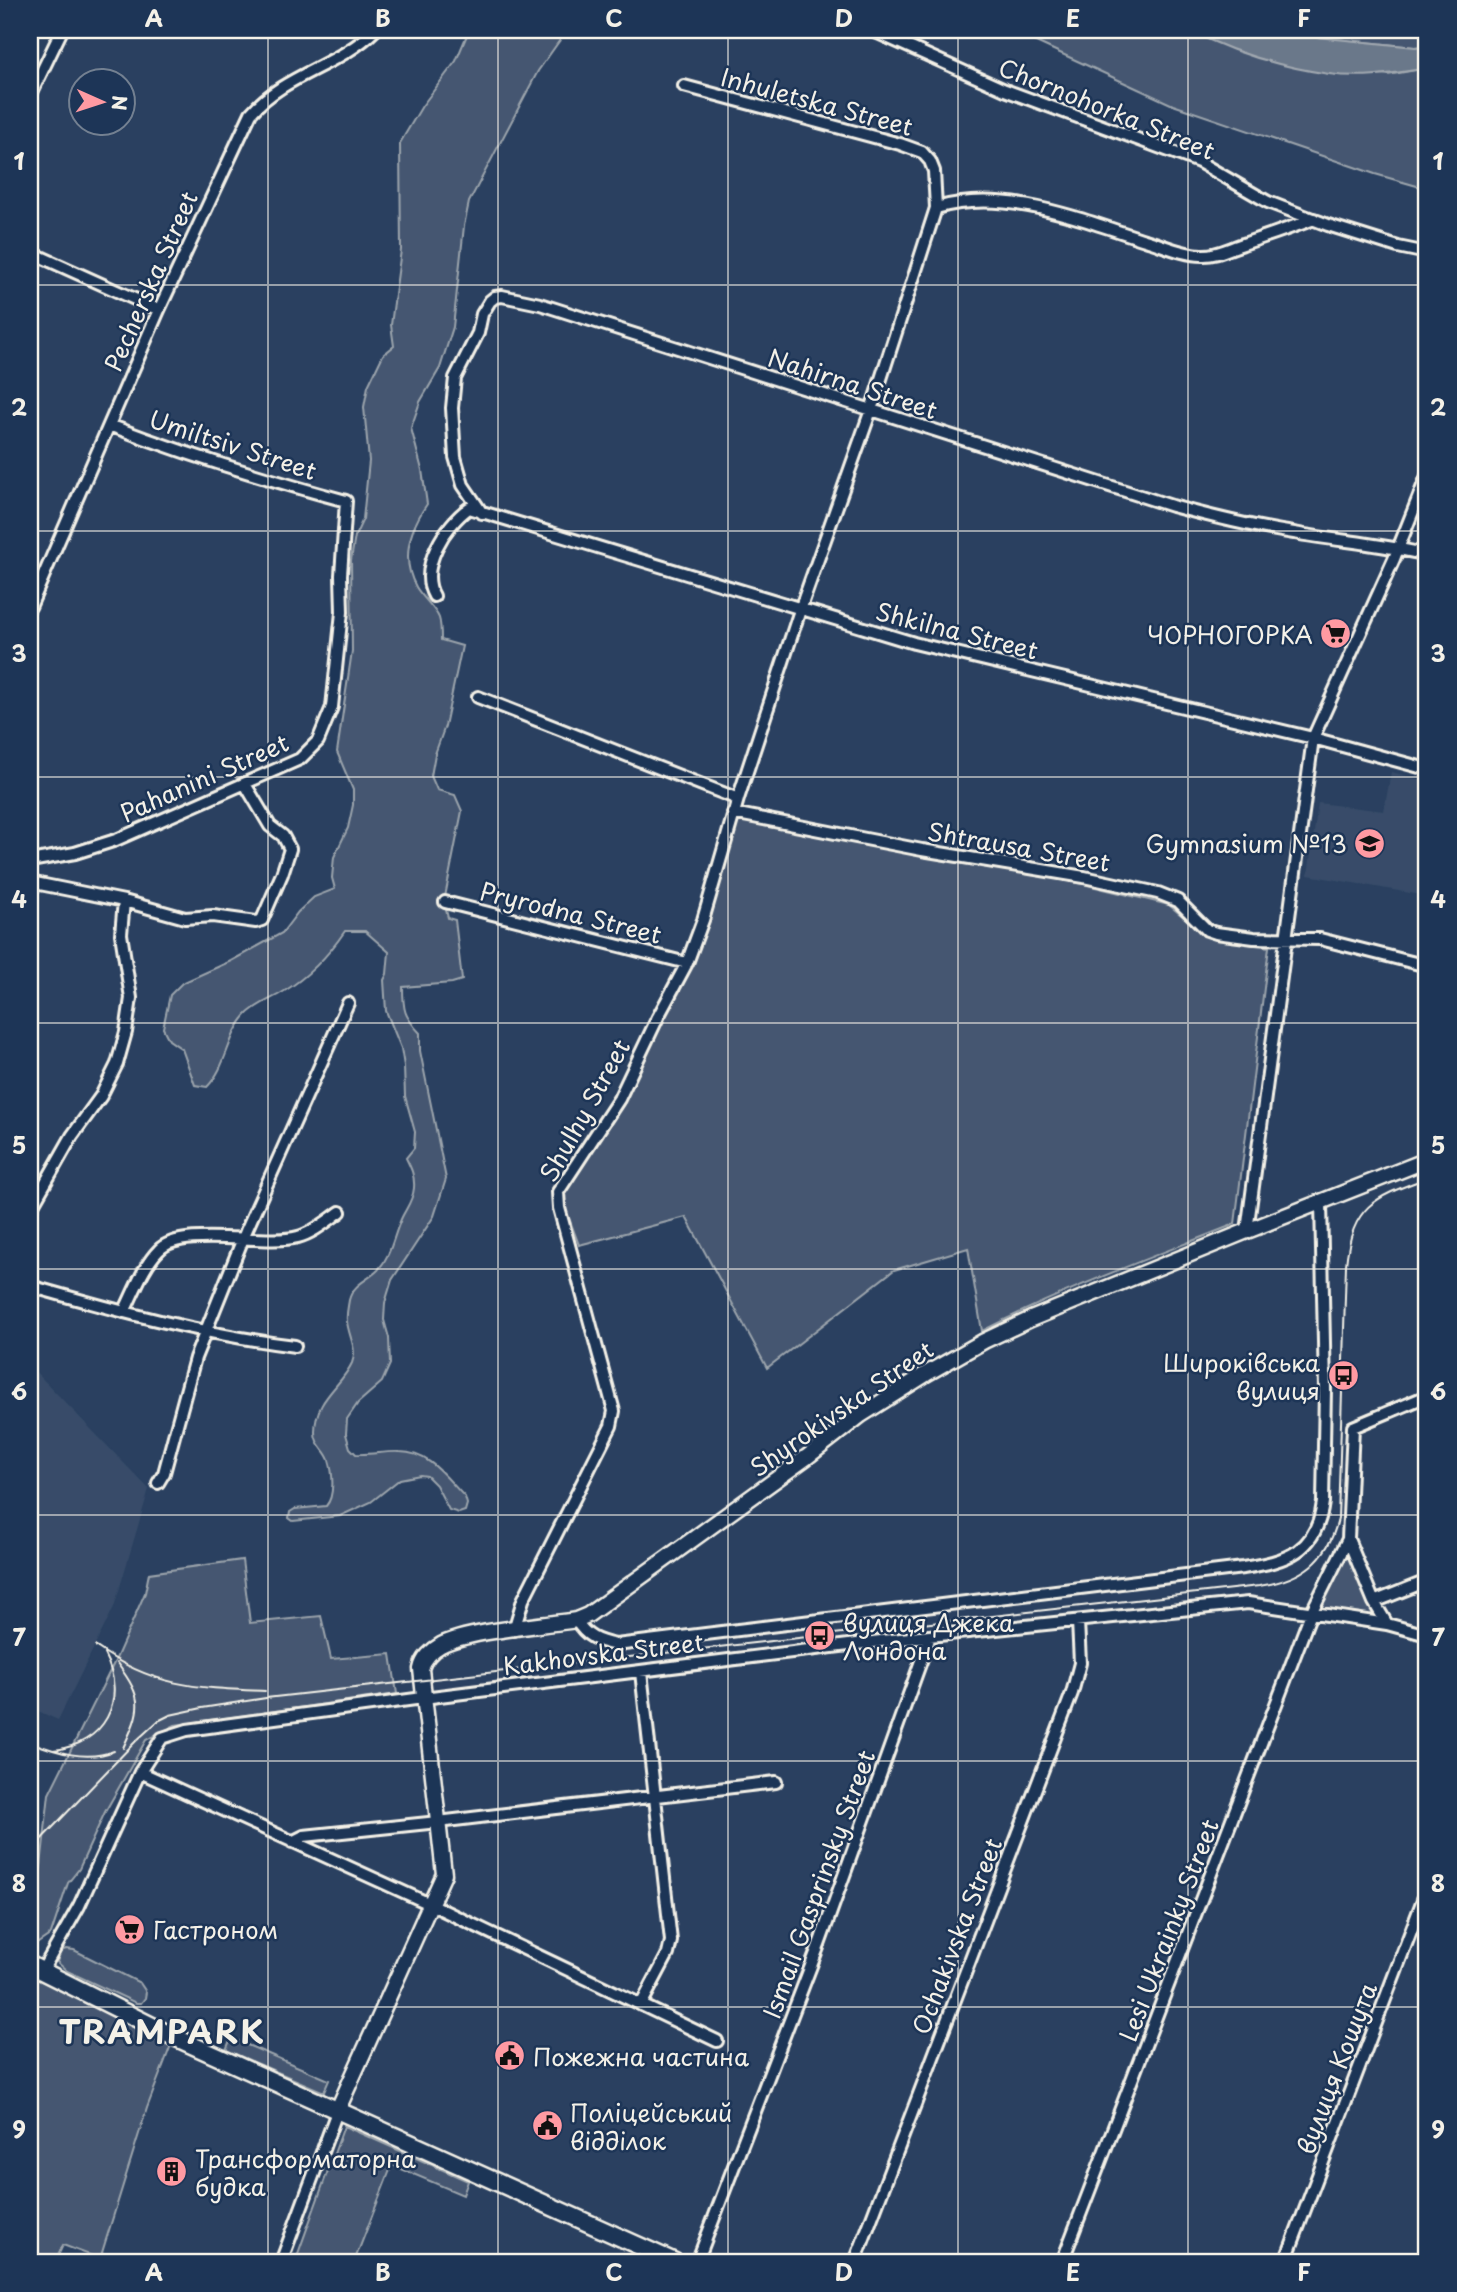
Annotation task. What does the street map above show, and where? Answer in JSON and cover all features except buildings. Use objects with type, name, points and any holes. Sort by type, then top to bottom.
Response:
[{"type":"main road","name":"Shyrokivska Street","points":[[423,1698],[422,1664],[431,1652],[444,1644],[484,1634],[576,1620],[596,1610],[861,1415],[984,1341],[1031,1319],[1427,1160]]},
{"type":"main road","points":[[338,2109],[444,1874],[423,1698]]},
{"type":"main road","name":"Kakhovska Street","points":[[36,1968],[174,2036],[675,2262]]},
{"type":"street","points":[[30,96],[62,30]]},
{"type":"street","name":"Pecherska Street","points":[[30,607],[159,310],[251,113],[262,100],[282,86],[338,57],[375,30]]},
{"type":"street","name":"Chornohorka Street","points":[[871,30],[1005,90],[1199,162],[1268,202],[1328,225],[1398,247],[1427,253]]},
{"type":"street","name":"Inhuletska Street","points":[[684,86],[922,152],[934,172],[936,208]]},
{"type":"street","points":[[936,208],[953,203],[979,201],[1020,204],[1094,222],[1202,256],[1314,219]]},
{"type":"street","name":"Shulhy Street","points":[[514,1630],[523,1600],[611,1426],[614,1411],[559,1208],[558,1192],[619,1100],[658,1017],[687,964],[704,920],[733,813],[800,610],[871,410],[936,208]]},
{"type":"street","points":[[30,252],[159,310]]},
{"type":"street","name":"Nahirna Street","points":[[482,513],[463,485],[455,457],[453,390],[455,378],[478,333],[486,306],[495,297],[510,297],[540,304],[1172,506],[1237,523],[1399,548],[1427,555]]},
{"type":"street","name":"Umiltsiv Street","points":[[109,425],[182,453],[346,501]]},
{"type":"street","points":[[1247,1231],[1312,738],[1399,548],[1427,476]]},
{"type":"street","name":"Pahanini Street","points":[[30,861],[75,853],[116,840],[300,760],[318,741],[332,707],[342,611],[341,575],[346,501]]},
{"type":"street","points":[[434,596],[428,580],[435,553],[453,521],[468,508],[482,513]]},
{"type":"street","name":"Shkilna Street","points":[[482,513],[914,643],[1312,738],[1427,769]]},
{"type":"street","points":[[478,697],[738,799]]},
{"type":"street","points":[[30,882],[124,901],[184,918],[213,916],[256,922],[262,920],[290,849],[284,835],[270,826],[245,783]]},
{"type":"street","name":"Shtrausa Street","points":[[733,813],[1146,890],[1178,901],[1207,930],[1254,938],[1320,939],[1427,966]]},
{"type":"street","points":[[30,1210],[72,1136],[101,1096],[117,1064],[126,1032],[131,998],[121,934],[124,901]]},
{"type":"street","name":"Pryrodna Street","points":[[446,902],[687,964]]},
{"type":"street","points":[[158,1483],[164,1473],[195,1358],[243,1239],[348,1003]]},
{"type":"street","points":[[576,1620],[584,1633],[598,1642],[616,1645],[1243,1568],[1274,1563],[1294,1555],[1310,1541],[1320,1521],[1322,1503],[1325,1389],[1321,1202]]},
{"type":"street","points":[[124,1312],[151,1262],[167,1243],[190,1239],[299,1237],[340,1212]]},
{"type":"street","points":[[30,1286],[206,1331],[295,1346]]},
{"type":"street","points":[[1387,1623],[1374,1602],[1348,1539],[1353,1427],[1427,1396]]},
{"type":"street","name":"Lesi Ukrainky Street","points":[[1062,2262],[1311,1613],[1348,1539]]},
{"type":"street","points":[[1374,1602],[1427,1581]]},
{"type":"street","name":"Kakhovska Street","points":[[36,1968],[79,1906],[140,1772],[162,1738],[187,1730],[423,1698],[930,1636],[1248,1603],[1387,1623],[1427,1635]]},
{"type":"street","name":"Ochakivska Street","points":[[855,2262],[1072,1693],[1080,1663],[1078,1621]]},
{"type":"street","name":"Ismail Gasprinsky Street","points":[[697,2262],[819,1945],[930,1636]]},
{"type":"street","points":[[641,1672],[671,1941],[668,1954],[641,2005]]},
{"type":"street","points":[[140,1772],[432,1905],[717,2041]]},
{"type":"street","points":[[292,1842],[304,1836],[776,1782]]},
{"type":"street","name":"вулиця Кошута","points":[[1285,2262],[1427,1889]]},
{"type":"street","points":[[281,2262],[338,2109]]},
{"type":"shaded area","points":[[469,30],[567,30],[538,71],[469,202],[453,327],[440,368],[420,402],[411,428],[422,470],[427,504],[416,523],[409,544],[411,576],[439,618],[441,640],[462,646],[431,776],[437,790],[455,795],[462,811],[444,902],[448,918],[455,920],[462,980],[403,987],[406,1012],[420,1033],[420,1051],[446,1179],[434,1216],[392,1280],[385,1303],[384,1320],[389,1338],[390,1364],[382,1382],[358,1403],[347,1419],[346,1434],[350,1448],[356,1454],[411,1453],[429,1461],[465,1497],[467,1504],[465,1511],[459,1513],[449,1510],[436,1485],[427,1476],[420,1475],[400,1479],[371,1502],[340,1516],[293,1521],[289,1518],[290,1512],[295,1509],[326,1506],[329,1502],[332,1484],[330,1465],[317,1440],[316,1420],[319,1410],[354,1358],[347,1318],[351,1295],[357,1286],[383,1264],[413,1192],[413,1176],[406,1158],[414,1148],[415,1132],[405,1096],[401,1048],[386,1011],[384,980],[389,952],[365,931],[345,931],[310,972],[246,1015],[235,1032],[219,1070],[207,1087],[195,1085],[182,1049],[169,1040],[163,1028],[170,995],[182,983],[231,961],[282,933],[314,897],[335,889],[332,878],[334,857],[348,828],[353,805],[353,790],[337,752],[352,651],[351,560],[355,536],[363,519],[369,461],[364,407],[368,386],[383,355],[394,346],[391,325],[401,250],[400,143],[422,106],[456,61]]},
{"type":"shaded area","points":[[1010,30],[1189,30],[1201,36],[1388,75],[1427,68],[1427,182],[1424,188],[1375,174],[1173,105]]},
{"type":"shaded area","points":[[1189,30],[1273,30],[1296,35],[1427,46],[1427,68],[1366,76],[1329,74],[1257,58]]},
{"type":"shaded area","points":[[1273,30],[1427,30],[1427,46],[1296,35]]},
{"type":"shaded area","name":"Gymnasium №13","points":[[1391,772],[1427,781],[1427,896],[1308,875],[1318,803],[1384,811]]},
{"type":"shaded area","points":[[737,819],[1083,884],[1169,905],[1209,938],[1269,947],[1235,1224],[1076,1288],[982,1331],[968,1248],[894,1270],[767,1368],[686,1217],[579,1245],[565,1207],[564,1192],[625,1100],[660,1021]]},
{"type":"shaded area","points":[[30,1366],[149,1489],[114,1607],[58,1720],[38,1711],[30,1730]]},
{"type":"shaded area","points":[[1348,1539],[1387,1624],[1311,1613]]},
{"type":"shaded area","points":[[242,1560],[250,1623],[321,1616],[331,1659],[391,1654],[397,1694],[175,1725],[146,1740],[105,1812],[79,1869],[68,1883],[51,1934],[38,1943],[30,1943],[30,1898],[41,1866],[49,1794],[115,1661],[145,1593],[149,1573]]},
{"type":"shaded area","points":[[74,1950],[140,1983],[146,1992],[145,1998],[141,2003],[136,2003],[67,1971],[57,1962],[61,1951]]},
{"type":"shaded area","points":[[30,1965],[174,2037],[147,2108],[100,2259],[63,2245],[55,2262],[30,2262]]},
{"type":"shaded area","points":[[231,2038],[329,2080],[324,2092],[226,2050]]},
{"type":"shaded area","points":[[344,2126],[468,2181],[463,2195],[392,2165],[354,2262],[295,2262]]},
{"type":"tram line","points":[[30,1851],[158,1721],[170,1715],[202,1708],[266,1698],[1259,1586],[1288,1579],[1320,1557],[1338,1519],[1346,1265],[1354,1228],[1361,1216],[1381,1198],[1427,1178]]},
{"type":"tram line","points":[[95,1646],[136,1670],[176,1683],[265,1691]]},
{"type":"tram line","points":[[53,1750],[86,1739],[98,1730],[107,1717],[114,1688],[104,1654]]},
{"type":"tram line","points":[[117,1663],[132,1686],[137,1704],[134,1723],[123,1748]]},
{"type":"tram line","points":[[30,1742],[82,1756],[114,1751]]},
{"type":"tram line","points":[[30,1756],[37,1788],[38,1809],[30,1840]]},
{"type":"place","name":"ЧОРНОГОРКА","points":[[1336,634]]},
{"type":"place","name":"Gymnasium №13","points":[[1370,843]]},
{"type":"place","name":"Широківська вулиця","points":[[1343,1376]]},
{"type":"place","name":"вулиця Джека Лондона","points":[[820,1636]]},
{"type":"place","name":"Гастроном","points":[[130,1929]]},
{"type":"place","name":"Пожежна частина","points":[[510,2056]]},
{"type":"place","name":"Поліцейський відділок","points":[[547,2126]]},
{"type":"place","name":"Трансформаторна будка","points":[[172,2172]]},
{"type":"district","name":"TRAMPARK","points":[[162,2031]]}]
